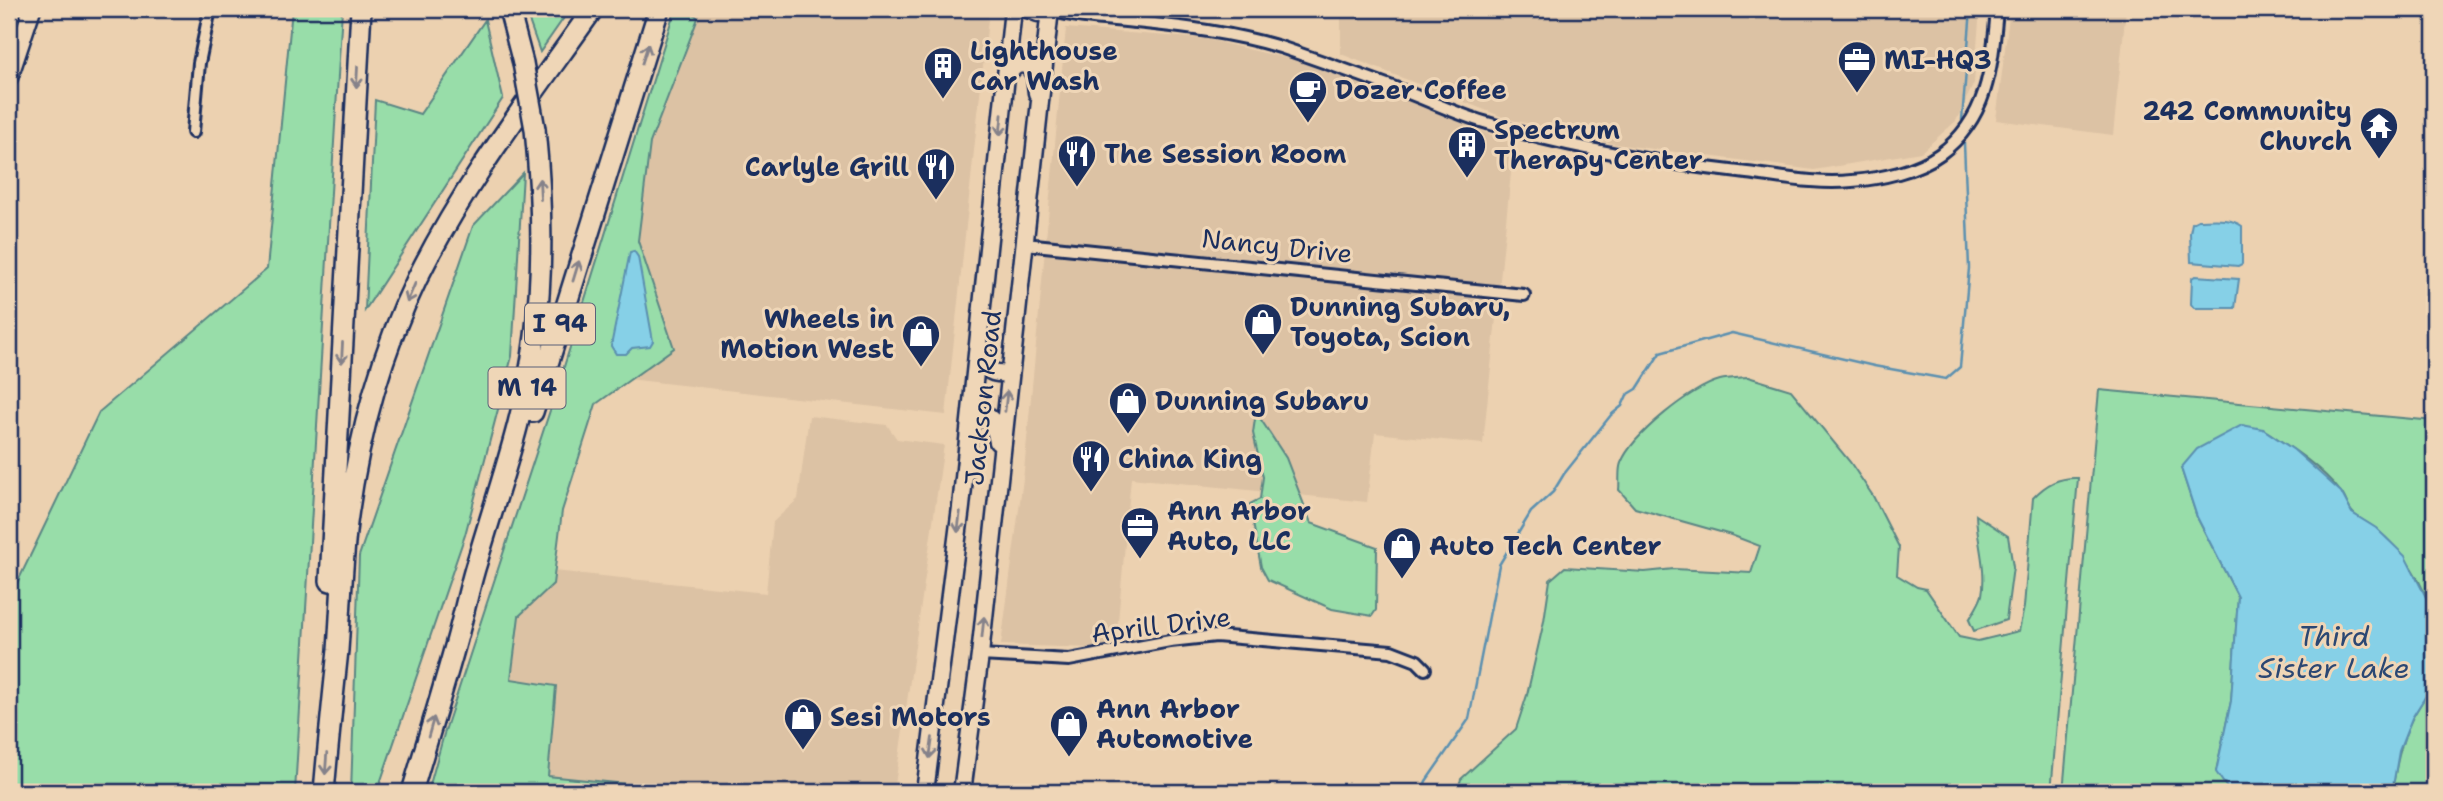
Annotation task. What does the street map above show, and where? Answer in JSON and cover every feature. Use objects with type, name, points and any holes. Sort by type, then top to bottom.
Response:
[{"type":"highway","points":[[328,737],[327,636],[361,9]]},
{"type":"highway","name":"M 14","points":[[457,639],[476,564],[517,429],[535,336],[541,243],[541,187],[535,129],[523,63],[509,9]]},
{"type":"highway","points":[[324,792],[347,524],[368,413],[397,327],[416,282],[466,191],[514,118],[593,9]]},
{"type":"highway","name":"I 94","points":[[412,792],[457,639],[486,567],[659,9]]},
{"type":"main road","points":[[9,78],[32,9]]},
{"type":"main road","name":"Jackson Road","points":[[925,792],[970,423],[1013,9]]},
{"type":"main road","points":[[1028,9],[1038,13],[1050,9]]},
{"type":"main road","name":"Jackson Road","points":[[962,792],[980,655],[1050,9]]},
{"type":"main road","points":[[1007,76],[1013,66],[1020,64],[1032,68],[1039,116]]},
{"type":"main road","points":[[979,330],[985,367],[991,372],[1009,374]]},
{"type":"main road","points":[[970,423],[980,416],[987,416],[993,421],[1000,461]]},
{"type":"street","points":[[193,132],[199,62],[210,9]]},
{"type":"street","points":[[1050,9],[1090,18],[1189,28],[1256,41],[1397,89],[1480,121],[1556,142],[1648,161],[1768,176],[1850,181],[1877,177],[1921,164],[1938,156],[1960,135],[1979,106],[1989,81],[1997,9]]},
{"type":"street","name":"Nancy Drive","points":[[1025,244],[1524,295]]},
{"type":"street","name":"Aprill Drive","points":[[980,655],[1069,660],[1170,641],[1216,636],[1391,652],[1417,661],[1425,669]]},
{"type":"shaded area","points":[[689,9],[989,9],[946,415],[584,374]]},
{"type":"shaded area","points":[[1187,9],[1275,9],[1268,17]]},
{"type":"shaded area","points":[[1341,9],[1980,9],[1974,83],[1956,121],[1921,152],[1814,170],[1615,144],[1508,119],[1341,54]]},
{"type":"shaded area","points":[[2010,9],[2126,9],[2113,135],[1996,120]]},
{"type":"shaded area","points":[[1066,28],[1206,39],[1294,60],[1370,86],[1514,144],[1483,444],[1375,433],[1367,502],[1131,478],[1116,643],[1092,648],[1001,645],[1024,471]]},
{"type":"shaded area","points":[[809,416],[887,425],[897,439],[944,445],[894,792],[603,792],[547,776],[556,686],[511,680],[525,568],[766,593],[773,522],[798,499]]},
{"type":"green space","points":[[292,9],[342,9],[295,792],[9,792],[9,600],[99,412],[267,269]]},
{"type":"green space","points":[[525,9],[570,9],[540,52]]},
{"type":"green space","points":[[675,9],[689,9],[698,18],[650,143],[638,241],[674,348],[596,404],[562,511],[553,584],[519,616],[511,679],[556,686],[548,776],[704,792],[428,792],[444,734],[558,386]]},
{"type":"green space","points":[[485,20],[503,98],[365,310],[375,100],[420,114]]},
{"type":"green space","points":[[523,173],[512,356],[465,535],[377,792],[351,792],[359,556],[473,226]]},
{"type":"green space","points":[[1748,377],[1791,390],[1850,462],[1873,496],[1899,547],[1897,575],[1917,587],[1926,589],[1959,637],[1978,641],[2019,631],[2024,607],[2033,498],[2053,482],[2078,478],[2051,792],[1457,792],[1461,779],[1516,729],[1527,695],[1544,621],[1550,580],[1565,567],[1645,572],[1674,569],[1751,573],[1760,546],[1635,508],[1619,490],[1620,466],[1627,452],[1650,426],[1679,402],[1708,384],[1723,379]]},
{"type":"green space","points":[[2099,390],[2434,421],[2434,619],[2419,581],[2396,548],[2374,527],[2354,514],[2342,493],[2323,473],[2263,429],[2181,468],[2197,517],[2238,597],[2231,701],[2216,771],[2230,792],[2063,792]]},
{"type":"green space","points":[[1256,412],[1286,458],[1311,523],[1377,547],[1376,610],[1372,616],[1332,609],[1268,580],[1261,567],[1253,523],[1247,515],[1250,504],[1260,499],[1263,477],[1253,433]]},
{"type":"green space","points":[[1976,515],[2008,536],[2013,567],[2006,620],[1974,631],[1969,620],[1981,598],[1983,585]]},
{"type":"green space","points":[[2434,676],[2434,792],[2392,792],[2404,738]]},
{"type":"water","points":[[2198,220],[2226,220],[2242,226],[2242,264],[2238,266],[2191,262],[2190,233],[2192,223]]},
{"type":"water","points":[[634,251],[638,257],[653,341],[650,346],[632,348],[626,354],[616,354],[611,346],[630,252]]},
{"type":"water","points":[[2192,278],[2239,279],[2235,308],[2194,308],[2191,304]]},
{"type":"water","name":"Third Sister Lake","points":[[2242,425],[2263,429],[2294,450],[2341,492],[2352,513],[2376,528],[2405,556],[2430,605],[2434,619],[2432,686],[2412,718],[2399,751],[2392,792],[2230,792],[2216,772],[2231,701],[2238,597],[2197,517],[2181,468],[2197,449]]},
{"type":"waterway","points":[[1962,120],[1971,9]]},
{"type":"waterway","points":[[1422,792],[1426,781],[1469,719],[1499,565],[1531,512],[1553,492],[1611,415],[1622,406],[1627,395],[1637,389],[1660,353],[1732,333],[1874,366],[1946,379],[1960,367],[1969,268],[1964,143]]},
{"type":"waterway","points":[[2430,605],[2434,603]]},
{"type":"place","name":"MI-HQ3","points":[[1857,94]]},
{"type":"place","name":"Lighthouse Car Wash","points":[[943,100]]},
{"type":"place","name":"Dozer Coffee","points":[[1308,124]]},
{"type":"place","name":"242 Community Church","points":[[2379,160]]},
{"type":"place","name":"Spectrum Therapy Center","points":[[1467,179]]},
{"type":"place","name":"The Session Room","points":[[1077,188]]},
{"type":"place","name":"Carlyle Grill","points":[[936,201]]},
{"type":"place","name":"Dunning Subaru, Toyota, Scion","points":[[1263,356]]},
{"type":"place","name":"Wheels in Motion West","points":[[921,368]]},
{"type":"place","name":"Dunning Subaru","points":[[1128,435]]},
{"type":"place","name":"China King","points":[[1091,493]]},
{"type":"place","name":"Ann Arbor Auto, LLC","points":[[1140,560]]},
{"type":"place","name":"Auto Tech Center","points":[[1402,580]]},
{"type":"place","name":"Sesi Motors","points":[[803,751]]},
{"type":"place","name":"Ann Arbor Automotive","points":[[1069,758]]}]
